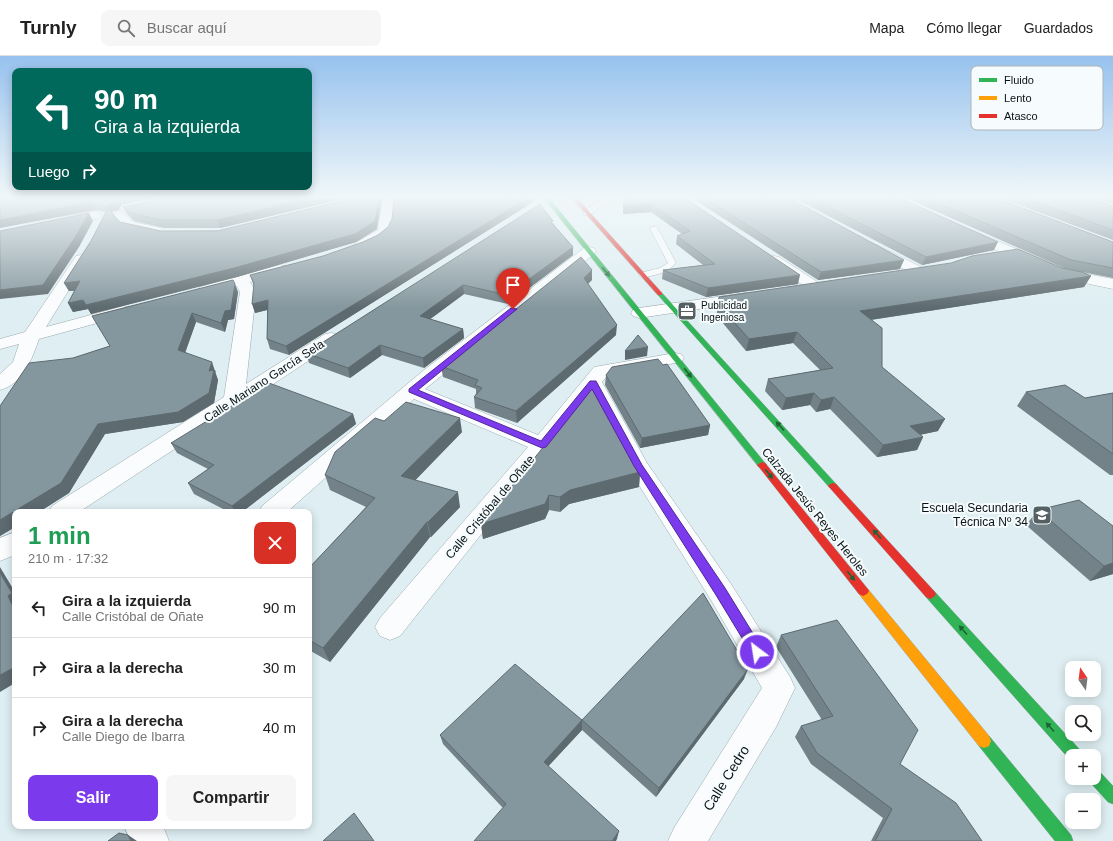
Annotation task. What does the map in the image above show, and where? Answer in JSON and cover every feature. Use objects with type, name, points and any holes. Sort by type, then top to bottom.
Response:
[{"type":"street","points":[[347,250],[362,246],[379,235]]},
{"type":"street","name":"Calzada Jesús Reyes Heroles","points":[[574,235],[589,251],[1064,841]]},
{"type":"street","points":[[607,235],[1070,749]]},
{"type":"street","points":[[972,235],[1062,274],[1113,284]]},
{"type":"street","points":[[864,243],[926,271],[896,276]]},
{"type":"street","points":[[0,384],[21,364],[31,336],[87,248]]},
{"type":"street","points":[[274,509],[412,390],[589,251]]},
{"type":"street","points":[[985,258],[1013,253]]},
{"type":"street","points":[[765,254],[817,288]]},
{"type":"street","points":[[189,294],[294,265]]},
{"type":"street","points":[[234,400],[248,292],[242,280]]},
{"type":"street","points":[[794,291],[833,285]]},
{"type":"street","points":[[639,313],[757,296]]},
{"type":"street","points":[[0,344],[136,308]]},
{"type":"street","name":"Calle Mariano García Sela","points":[[66,509],[347,328]]},
{"type":"street","name":"Calle Cristóbal de Oñate","points":[[390,627],[593,383],[600,371],[675,358]]},
{"type":"street","name":"Calle Cedro","points":[[593,383],[638,466],[720,592],[779,688],[764,716],[687,841]]},
{"type":"street","points":[[412,390],[542,445]]},
{"type":"street","points":[[1101,784],[1113,797]]},
{"type":"street","points":[[145,829],[150,841]]},
{"type":"lane","points":[[643,275],[670,268],[672,263],[657,235]]},
{"type":"building","points":[[0,235],[77,235],[43,285],[0,290]]},
{"type":"building","points":[[94,235],[353,235],[234,268],[86,305],[83,300],[68,303],[80,281],[64,283]]},
{"type":"building","points":[[378,235],[468,235],[286,346],[267,339],[268,300],[252,304],[254,283],[250,275],[323,256]]},
{"type":"building","points":[[492,235],[562,235],[573,247],[507,295],[463,285],[420,316],[463,329],[423,358],[380,345],[348,368],[306,353]]},
{"type":"building","points":[[681,235],[740,235],[800,275],[708,288],[663,270],[715,264],[677,236]]},
{"type":"building","points":[[762,235],[857,235],[904,260],[821,272]]},
{"type":"building","points":[[882,235],[982,235],[998,242],[926,257]]},
{"type":"building","points":[[1012,235],[1093,235],[1113,242],[1113,268],[1071,260]]},
{"type":"building","points":[[1018,249],[1062,268],[1082,272],[1091,276],[860,311],[882,328],[882,367],[945,419],[910,426],[923,437],[883,445],[834,397],[821,400],[814,393],[786,398],[768,379],[833,368],[797,332],[749,339],[719,305],[719,297],[951,263],[972,256]]},
{"type":"building","points":[[581,257],[592,270],[584,278],[617,325],[516,411],[474,397],[482,388],[475,385],[478,380],[441,366],[483,333],[485,334]]},
{"type":"building","points":[[233,280],[235,284],[231,310],[225,311],[221,323],[192,313],[178,350],[212,362],[209,371],[214,370],[209,393],[178,412],[98,424],[61,483],[18,509],[12,509],[12,513],[0,520],[0,406],[29,363],[73,358],[110,346],[92,316]]},
{"type":"building","points":[[638,335],[648,347],[625,351]]},
{"type":"building","points":[[658,359],[663,365],[667,364],[710,425],[642,438],[606,375],[612,367]]},
{"type":"building","points":[[269,383],[353,414],[232,506],[188,483],[214,465],[171,443]]},
{"type":"building","points":[[1065,385],[1085,398],[1113,393],[1113,454],[1026,392]]},
{"type":"building","points":[[592,387],[627,452],[640,472],[570,490],[560,497],[549,495],[545,504],[481,524]]},
{"type":"building","points":[[406,402],[460,418],[401,476],[458,492],[427,522],[323,648],[312,642],[312,565],[375,498],[325,475],[335,452],[375,418],[384,421]]},
{"type":"building","points":[[1079,500],[1113,526],[1113,563],[1104,566],[1038,510]]},
{"type":"building","points":[[0,573],[12,593],[8,596],[12,605],[12,669],[0,675]]},
{"type":"building","points":[[703,593],[748,669],[659,788],[582,720]]},
{"type":"building","points":[[837,620],[918,730],[900,764],[956,803],[982,841],[875,841],[892,809],[817,753],[801,726],[833,716],[781,635]]},
{"type":"building","points":[[515,664],[582,720],[544,762],[619,831],[612,841],[474,841],[506,804],[440,735]]},
{"type":"building","points":[[354,813],[374,841],[323,841]]},
{"type":"building","points":[[119,833],[128,835],[131,841],[108,841]]},
{"type":"traffic: fast","points":[[576,235],[762,465]]},
{"type":"traffic: fast","points":[[660,294],[833,486]]},
{"type":"traffic: fast","points":[[930,594],[1070,749]]},
{"type":"traffic: fast","points":[[984,741],[1065,841]]},
{"type":"traffic: fast","points":[[1101,784],[1113,797]]},
{"type":"traffic: slow","points":[[863,591],[984,741]]},
{"type":"traffic: jam","points":[[607,235],[660,294]]},
{"type":"traffic: jam","points":[[762,465],[863,591]]},
{"type":"traffic: jam","points":[[833,486],[930,594]]},
{"type":"place","name":"Publicidad Ingeniosa","points":[[687,311]]},
{"type":"place","name":"Escuela Secundaria Técnica Nº 34","points":[[1042,515]]},
{"type":"route","points":[[513,309],[412,390],[542,445],[579,398],[593,383],[603,404],[638,466],[757,652]]}]
